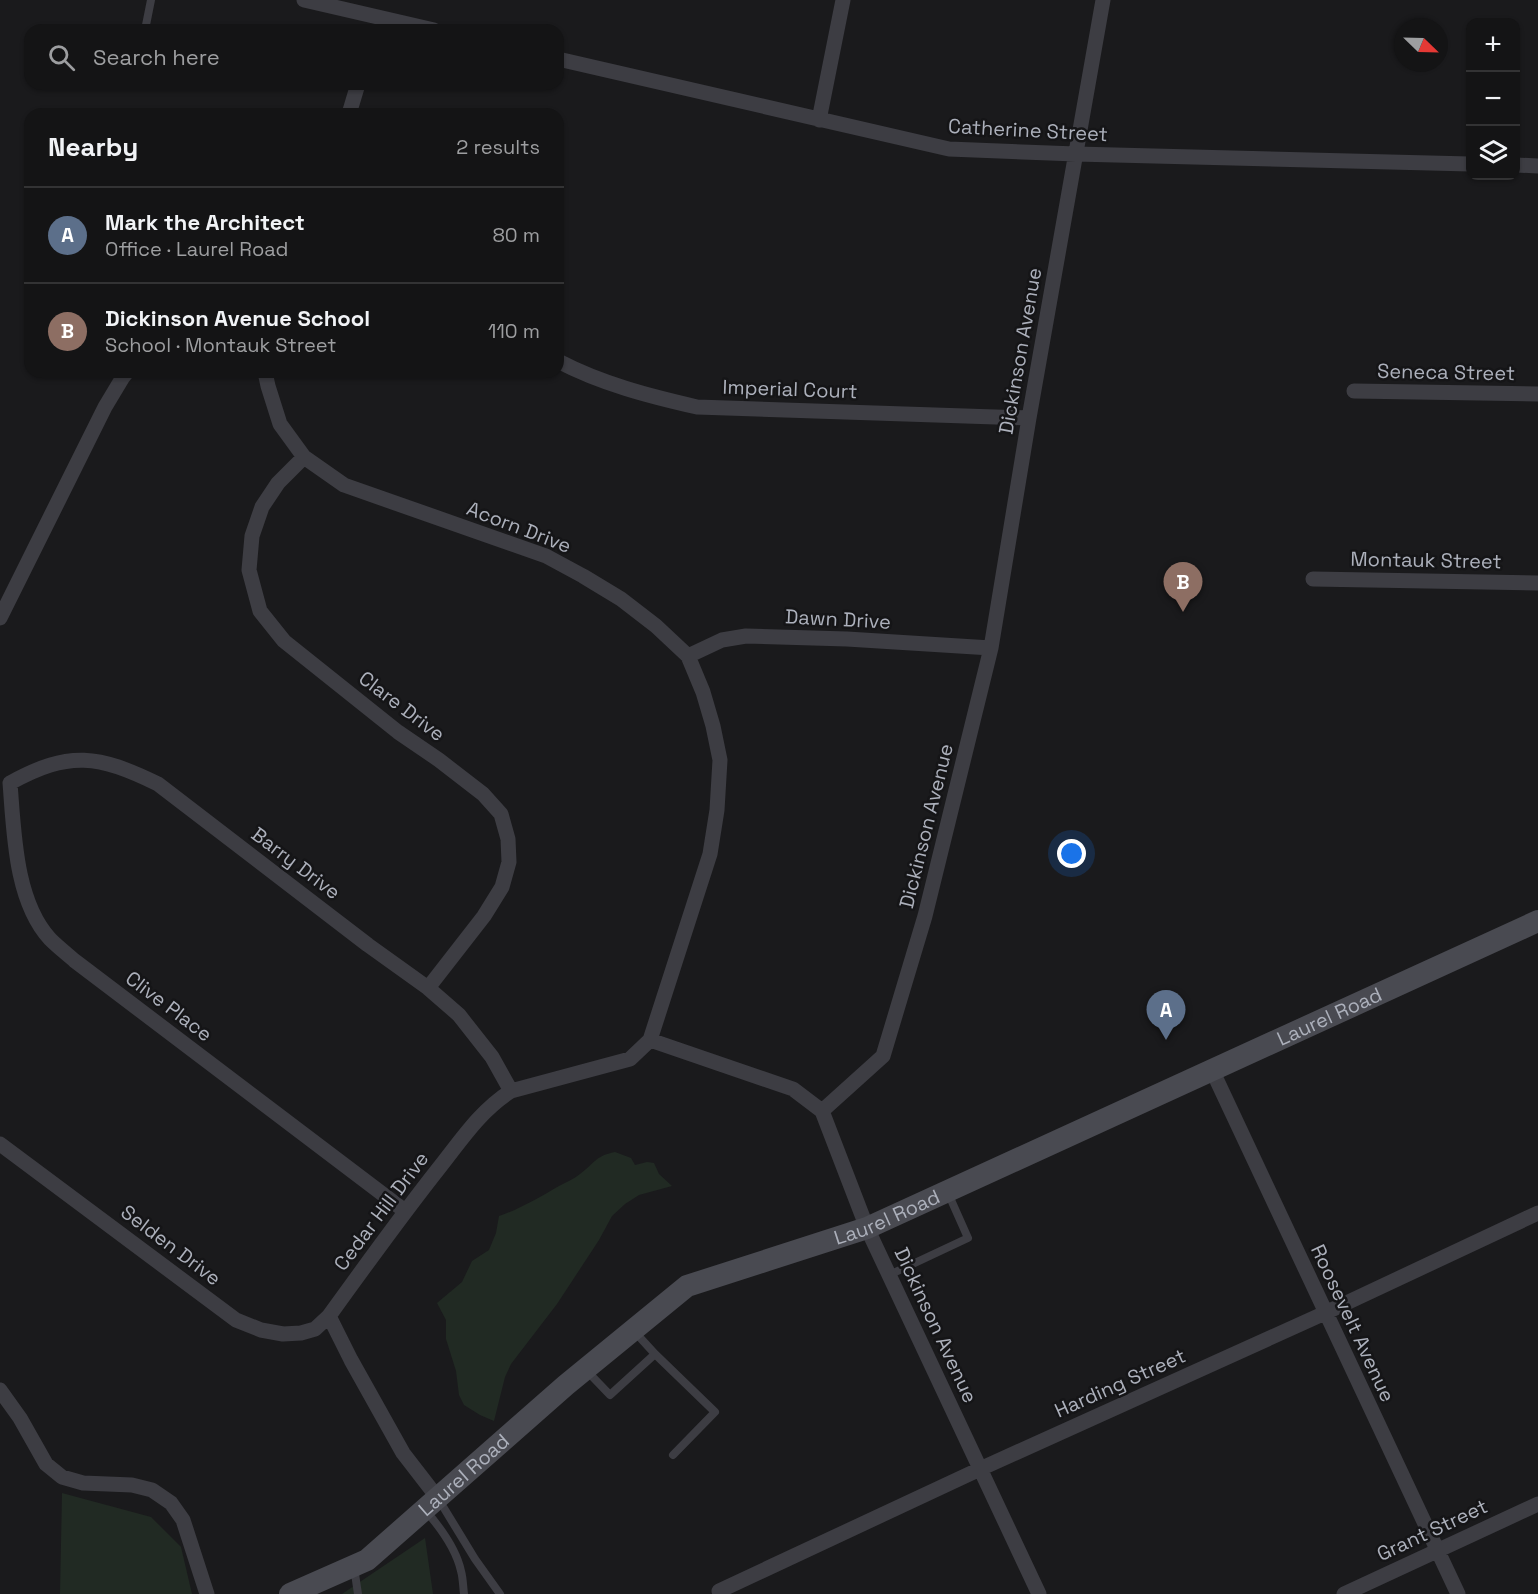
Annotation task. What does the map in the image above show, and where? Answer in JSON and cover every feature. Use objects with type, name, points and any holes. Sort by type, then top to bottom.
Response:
[{"type":"main road","name":"Laurel Road","points":[[290,1594],[367,1560],[585,1370],[687,1286],[867,1228],[1538,921]]},
{"type":"street","points":[[304,0],[374,23]]},
{"type":"street","points":[[819,120],[843,0]]},
{"type":"street","name":"Dickinson Avenue","points":[[1039,1594],[867,1228],[822,1112],[883,1056],[925,916],[991,648],[1103,0]]},
{"type":"street","name":"Catherine Street","points":[[564,60],[949,149],[1466,164]]},
{"type":"street","points":[[351,108],[356,90]]},
{"type":"street","points":[[1520,165],[1538,166]]},
{"type":"street","name":"Imperial Court","points":[[564,364],[585,375],[653,397],[697,407],[1029,418]]},
{"type":"street","points":[[0,618],[105,407],[122,378]]},
{"type":"street","name":"Acorn Drive","points":[[266,378],[280,424],[304,457],[344,485],[546,556],[621,599],[656,626],[688,656],[703,692],[720,760],[717,810],[710,854],[650,1040]]},
{"type":"street","name":"Seneca Street","points":[[1354,391],[1538,394]]},
{"type":"street","name":"Clare Drive","points":[[304,457],[278,483],[262,507],[252,536],[249,570],[260,611],[284,641],[398,732],[439,759],[483,794],[501,813],[508,839],[509,862],[502,887],[483,916],[428,988]]},
{"type":"street","name":"Montauk Street","points":[[1313,579],[1538,584]]},
{"type":"street","name":"Dawn Drive","points":[[688,656],[722,640],[746,636],[847,639],[991,648]]},
{"type":"street","name":"Barry Drive","points":[[5,780],[55,763],[79,760],[108,763],[158,784],[368,945],[428,988],[459,1015],[492,1057],[511,1091]]},
{"type":"street","name":"Clive Place","points":[[5,780],[24,889],[35,916],[49,938],[75,961],[405,1211]]},
{"type":"street","points":[[650,1040],[793,1089],[822,1112]]},
{"type":"street","name":"Cedar Hill Drive","points":[[329,1316],[405,1211],[480,1116],[495,1101],[511,1091],[630,1059],[650,1040]]},
{"type":"street","name":"Roosevelt Avenue","points":[[1212,1070],[1458,1594]]},
{"type":"street","name":"Selden Drive","points":[[0,1144],[236,1320],[261,1330],[283,1334],[315,1329],[329,1316]]},
{"type":"street","name":"Harding Street","points":[[719,1591],[1538,1213]]},
{"type":"street","points":[[329,1316],[431,1503]]},
{"type":"street","points":[[0,1390],[20,1418],[46,1464],[62,1477],[83,1483],[132,1485],[152,1490],[171,1503],[183,1520],[207,1594]]},
{"type":"street","name":"Grant Street","points":[[1344,1594],[1538,1504]]},
{"type":"lane","points":[[146,24],[151,0]]},
{"type":"lane","points":[[889,1275],[968,1238],[947,1191]]},
{"type":"lane","points":[[633,1330],[715,1412],[673,1455]]},
{"type":"lane","points":[[585,1370],[610,1395],[655,1354]]},
{"type":"lane","points":[[431,1503],[500,1594]]},
{"type":"lane","points":[[431,1503],[438,1525],[454,1551],[461,1569],[464,1594]]},
{"type":"lane","points":[[461,1569],[475,1559]]},
{"type":"lane","points":[[354,1566],[358,1594]]},
{"type":"shaded area","points":[[615,1152],[631,1158],[635,1165],[654,1163],[659,1174],[672,1186],[639,1195],[612,1216],[557,1304],[511,1364],[505,1377],[494,1421],[480,1415],[464,1405],[459,1395],[456,1371],[446,1339],[446,1320],[437,1303],[462,1282],[472,1261],[489,1250],[496,1233],[499,1216],[515,1210],[578,1176],[599,1158]]},
{"type":"shaded area","points":[[62,1493],[151,1517],[181,1547],[192,1594],[60,1594]]},
{"type":"shaded area","points":[[425,1538],[433,1594],[342,1594]]},
{"type":"place","name":"Dickinson Avenue School","points":[[1183,612]]},
{"type":"place","name":"Mark the Architect","points":[[1166,1040]]}]
